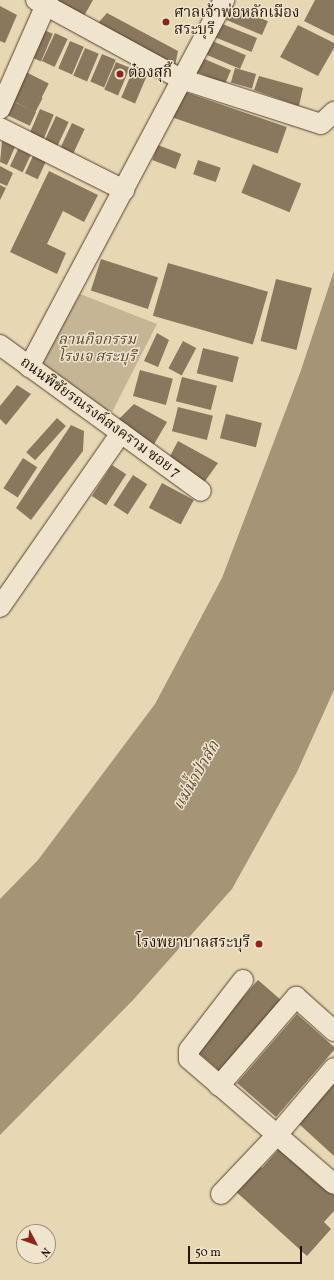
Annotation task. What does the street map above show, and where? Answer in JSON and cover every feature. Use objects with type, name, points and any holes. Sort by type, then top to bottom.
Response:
[{"type":"street","points":[[29,367],[224,0]]},
{"type":"street","points":[[0,109],[44,2],[181,79],[321,124],[334,112]]},
{"type":"street","points":[[0,128],[124,190]]},
{"type":"street","name":"ถนนพิชัยรณรงค์สงคราม ซอย 7","points":[[0,345],[201,492]]},
{"type":"street","points":[[1,605],[121,433]]},
{"type":"street","points":[[243,980],[189,1050],[188,1059],[276,1136],[334,1184]]},
{"type":"street","points":[[219,1086],[296,997],[334,1031]]},
{"type":"street","points":[[221,1194],[276,1136],[334,1068]]},
{"type":"green space","name":"ลานกิจกรรม โรงเจ สระบุรี","points":[[80,294],[157,324],[110,416],[39,364]]},
{"type":"water","name":"แม่น้ำป่าสัก","points":[[334,271],[334,690],[297,772],[232,889],[134,999],[0,1135],[0,899],[38,860],[155,704],[222,578],[300,373]]},
{"type":"building","points":[[55,0],[93,0],[84,16]]},
{"type":"building","points":[[315,0],[334,0],[334,36],[304,21]]},
{"type":"building","points":[[0,6],[17,15],[5,43],[0,41]]},
{"type":"building","points":[[232,6],[268,21],[262,35],[226,20]]},
{"type":"building","points":[[107,13],[178,51],[175,66],[98,23]]},
{"type":"building","points":[[220,23],[257,38],[251,52],[214,37]]},
{"type":"building","points":[[298,25],[334,43],[334,48],[318,76],[280,57]]},
{"type":"building","points":[[39,28],[53,34],[41,61],[27,56]]},
{"type":"building","points":[[55,33],[68,39],[55,67],[42,61]]},
{"type":"building","points":[[210,40],[246,55],[240,69],[204,54]]},
{"type":"building","points":[[70,41],[84,47],[72,74],[58,69]]},
{"type":"building","points":[[85,48],[99,54],[87,81],[73,76]]},
{"type":"building","points":[[102,54],[116,60],[104,87],[90,82]]},
{"type":"building","points":[[195,55],[231,70],[225,84],[189,69]]},
{"type":"building","points":[[116,62],[130,68],[118,95],[104,90]]},
{"type":"building","points":[[235,68],[256,74],[252,88],[231,82]]},
{"type":"building","points":[[22,70],[49,84],[41,98],[15,84]]},
{"type":"building","points":[[133,70],[147,76],[135,103],[121,98]]},
{"type":"building","points":[[259,76],[303,88],[299,106],[254,90]]},
{"type":"building","points":[[15,84],[43,98],[35,112],[8,98]]},
{"type":"building","points":[[179,90],[287,127],[278,154],[170,116]]},
{"type":"building","points":[[8,99],[36,112],[30,126],[2,113]]},
{"type":"building","points":[[40,109],[54,115],[42,142],[28,137]]},
{"type":"building","points":[[56,116],[69,122],[56,149],[43,143]]},
{"type":"building","points":[[72,123],[85,129],[72,156],[59,150]]},
{"type":"building","points":[[2,141],[15,147],[7,165],[0,162]]},
{"type":"building","points":[[158,145],[181,154],[176,169],[152,160]]},
{"type":"building","points":[[18,149],[31,155],[23,172],[10,166]]},
{"type":"building","points":[[33,156],[46,162],[38,179],[25,173]]},
{"type":"building","points":[[198,160],[221,168],[216,182],[193,174]]},
{"type":"building","points":[[253,164],[301,183],[290,212],[241,193]]},
{"type":"building","points":[[0,166],[13,173],[7,186],[0,183]]},
{"type":"building","points":[[49,171],[98,195],[84,222],[63,211],[47,244],[66,253],[57,274],[10,252]]},
{"type":"building","points":[[0,185],[6,188],[0,200]]},
{"type":"building","points":[[101,259],[158,278],[148,309],[91,290]]},
{"type":"building","points":[[168,263],[268,292],[253,345],[153,316]]},
{"type":"building","points":[[276,279],[312,288],[296,350],[261,341]]},
{"type":"building","points":[[157,333],[169,340],[158,367],[144,361]]},
{"type":"building","points":[[183,341],[196,348],[182,375],[168,368]]},
{"type":"building","points":[[203,348],[239,357],[233,382],[197,373]]},
{"type":"building","points":[[140,370],[173,379],[166,405],[133,396]]},
{"type":"building","points":[[182,377],[217,386],[211,410],[176,401]]},
{"type":"building","points":[[17,385],[31,394],[6,425],[0,419],[0,406]]},
{"type":"building","points":[[134,404],[167,422],[153,446],[115,423]]},
{"type":"building","points":[[178,407],[213,416],[207,440],[172,431]]},
{"type":"building","points":[[226,414],[262,423],[256,447],[220,438]]},
{"type":"building","points":[[57,418],[66,426],[35,460],[26,452]]},
{"type":"building","points":[[71,425],[84,431],[83,451],[31,520],[16,508]]},
{"type":"building","points":[[178,441],[218,463],[203,484],[168,460]]},
{"type":"building","points":[[23,458],[37,467],[18,497],[3,488]]},
{"type":"building","points":[[112,465],[126,474],[106,505],[92,496]]},
{"type":"building","points":[[133,475],[147,484],[128,514],[113,505]]},
{"type":"building","points":[[162,483],[194,500],[181,525],[149,508]]},
{"type":"building","points":[[258,980],[281,1000],[219,1071],[196,1051]]},
{"type":"building","points":[[297,1014],[334,1047],[334,1050],[276,1117],[237,1083]]},
{"type":"building","points":[[334,1084],[334,1156],[299,1124]]},
{"type":"building","points":[[281,1147],[334,1195],[334,1211],[324,1222],[331,1229],[307,1256],[233,1189],[256,1163],[262,1168]]},
{"type":"place","name":"ศาลเจ้าพ่อหลักเมือง สระบุรี","points":[[166,22]]},
{"type":"place","name":"ต๋องสุกี้","points":[[120,74]]},
{"type":"place","name":"โรงพยาบาลสระบุรี","points":[[259,944]]}]
